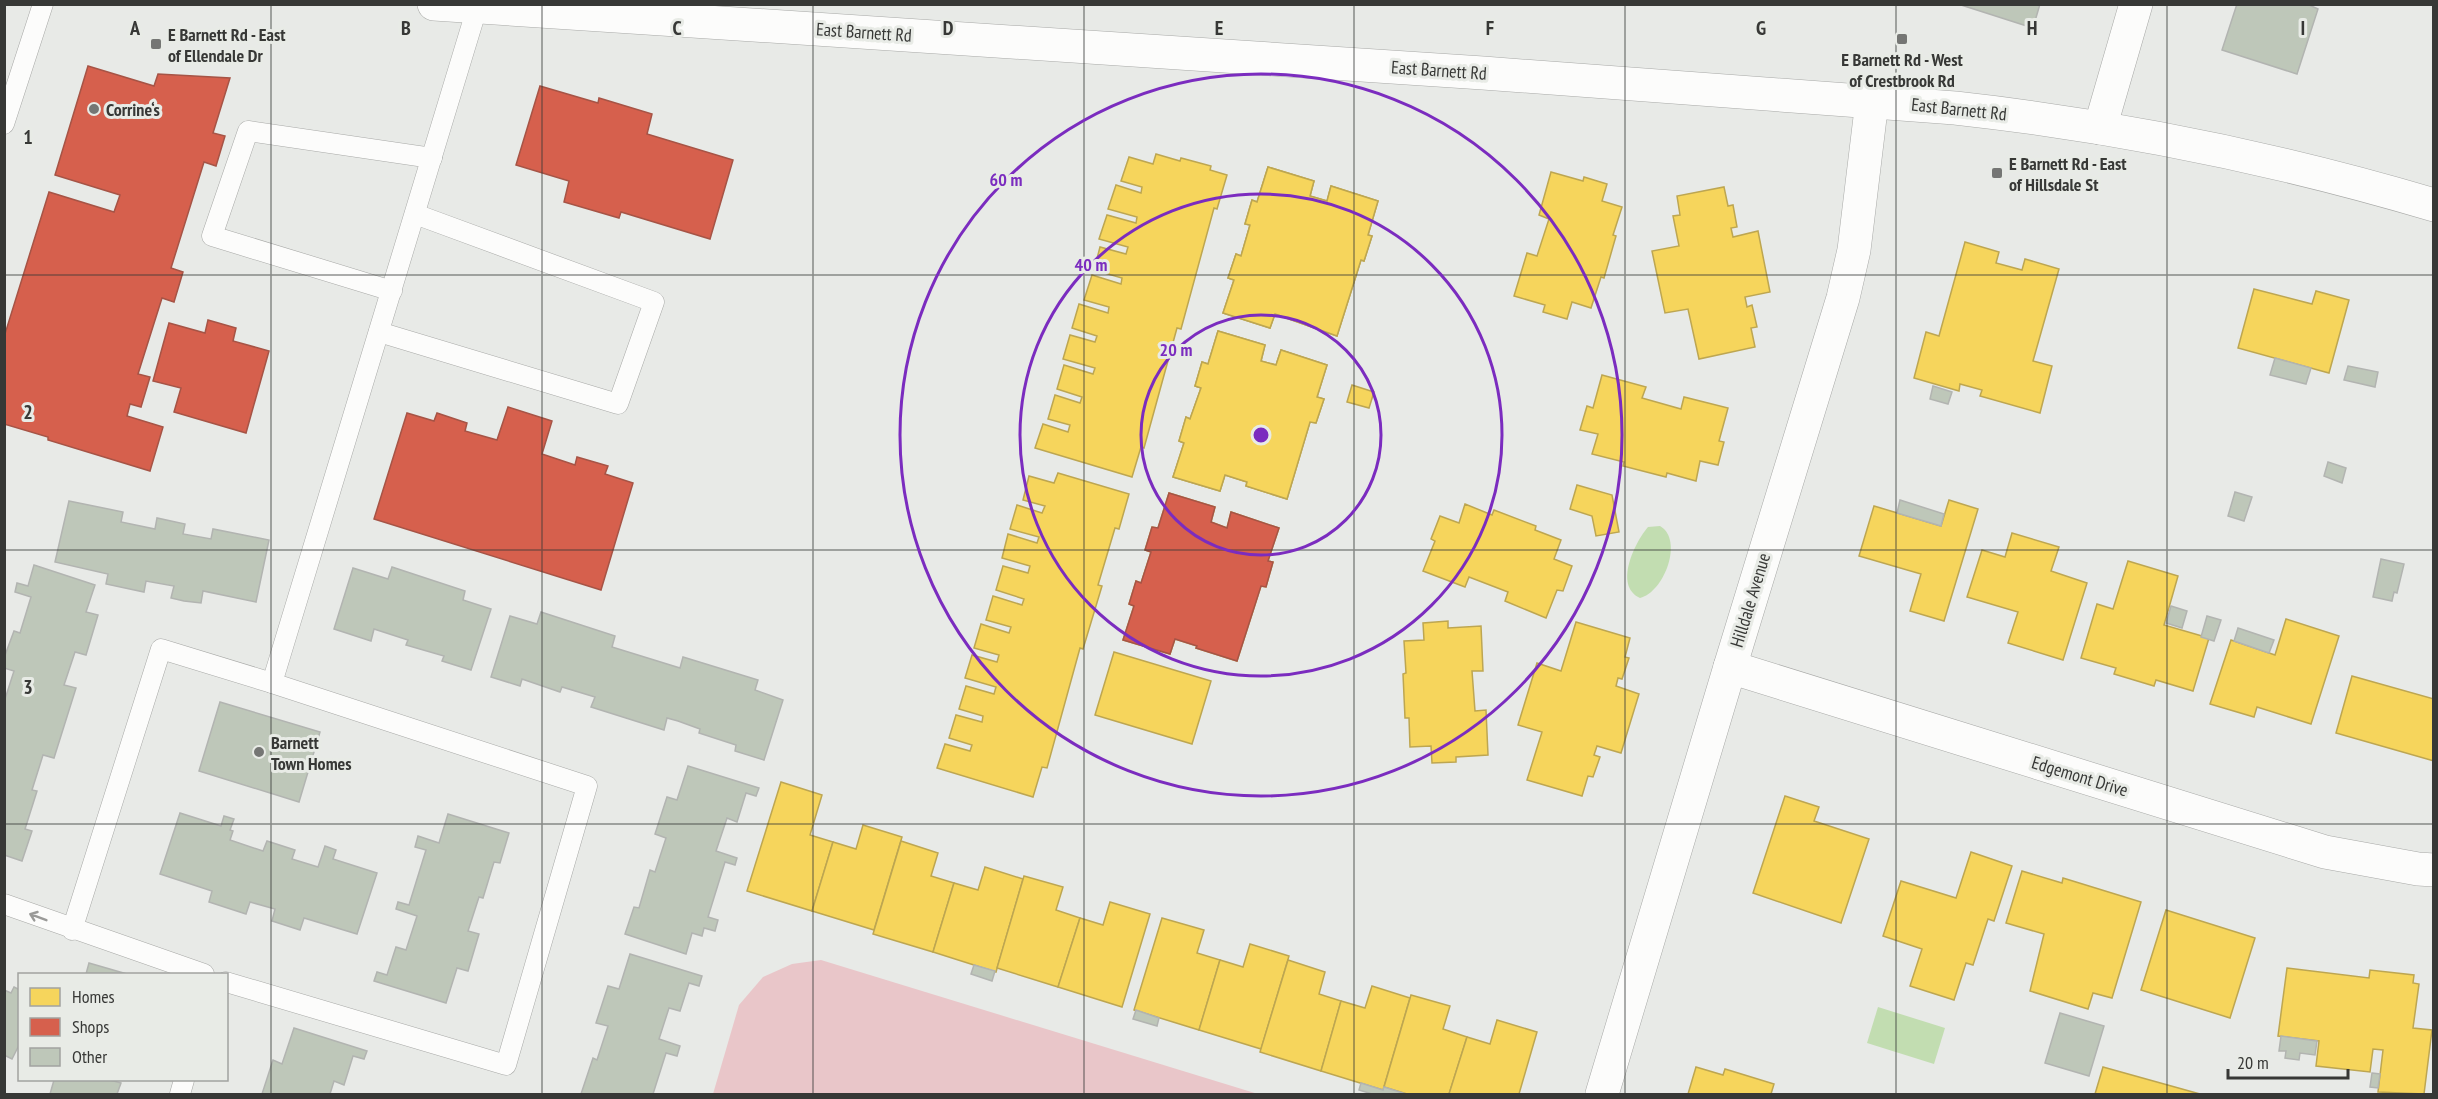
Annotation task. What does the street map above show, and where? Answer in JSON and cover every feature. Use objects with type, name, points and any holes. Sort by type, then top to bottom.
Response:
[{"type":"main road","name":"East Barnett Rd","points":[[435,4],[1096,46],[1872,101],[2020,115],[2183,141],[2433,205]]},
{"type":"main road","points":[[2100,128],[2136,4]]},
{"type":"main road","name":"Hilldale Avenue","points":[[1602,1095],[1843,298],[1854,250],[1872,101]]},
{"type":"main road","name":"Edgemont Drive","points":[[1730,667],[2325,852],[2418,870],[2433,870]]},
{"type":"lane","points":[[4,124],[43,4]]},
{"type":"lane","points":[[272,683],[477,8]]},
{"type":"lane","points":[[392,291],[212,236],[248,131],[432,158]]},
{"type":"lane","points":[[379,332],[618,404],[654,302],[414,214]]},
{"type":"lane","points":[[72,930],[161,649],[587,786],[506,1065],[228,983]]},
{"type":"lane","points":[[4,904],[198,973]]},
{"type":"shaded area","points":[[1660,526],[1667,533],[1670,542],[1671,553],[1668,565],[1657,586],[1649,594],[1640,598],[1632,592],[1628,584],[1629,564],[1637,543],[1648,527]]},
{"type":"shaded area","points":[[821,960],[1258,1094],[713,1094],[739,1005],[763,977],[792,964]]},
{"type":"shaded area","points":[[1878,1007],[1945,1028],[1934,1064],[1867,1043]]},
{"type":"building: Homes","points":[[1156,154],[1211,166],[1210,170],[1227,175],[1217,209],[1214,208],[1181,329],[1177,328],[1144,448],[1141,447],[1132,477],[1035,448],[1043,424],[1068,432],[1070,425],[1048,419],[1055,395],[1080,403],[1082,397],[1057,389],[1064,365],[1093,374],[1095,368],[1063,359],[1070,335],[1095,342],[1097,336],[1072,328],[1079,304],[1108,313],[1109,307],[1084,300],[1092,275],[1121,284],[1122,278],[1094,270],[1100,247],[1126,254],[1128,247],[1099,239],[1107,215],[1136,223],[1137,217],[1108,209],[1116,185],[1141,193],[1142,187],[1121,181],[1129,157],[1153,164]]},
{"type":"building: Homes","points":[[1268,167],[1314,181],[1310,196],[1327,201],[1331,186],[1378,201],[1368,235],[1372,236],[1364,261],[1361,260],[1337,336],[1275,314],[1270,328],[1223,313],[1234,280],[1228,278],[1236,254],[1241,256],[1250,225],[1245,224],[1252,200],[1257,202]],"holes":[[[1306,211],[1322,216],[1320,223],[1304,218]],[[1284,283],[1303,289],[1298,305],[1279,300]]]},
{"type":"building: Homes","points":[[1268,167],[1314,181],[1310,196],[1327,201],[1331,186],[1378,201],[1368,235],[1372,236],[1364,261],[1361,260],[1337,336],[1275,314],[1270,328],[1223,313],[1234,280],[1228,278],[1236,254],[1241,256],[1250,225],[1245,224],[1252,200],[1257,202]]},
{"type":"building: Homes","points":[[1551,172],[1583,181],[1584,177],[1607,184],[1602,201],[1622,207],[1613,235],[1616,236],[1604,278],[1601,277],[1591,308],[1572,302],[1567,319],[1543,312],[1545,305],[1514,296],[1527,253],[1537,256],[1549,219],[1539,215]]},
{"type":"building: Homes","points":[[1724,187],[1728,206],[1733,205],[1737,227],[1731,228],[1733,237],[1758,231],[1770,292],[1745,297],[1747,307],[1752,305],[1757,327],[1751,328],[1755,347],[1699,359],[1688,309],[1665,313],[1652,251],[1679,246],[1673,216],[1680,215],[1677,196]]},
{"type":"building: Homes","points":[[1965,242],[1999,252],[1996,263],[2022,270],[2025,259],[2059,269],[2033,361],[2052,366],[2040,413],[1980,396],[1982,390],[1960,384],[1959,391],[1914,378],[1926,332],[1939,336]]},
{"type":"building: Homes","points":[[2254,289],[2312,304],[2316,291],[2349,300],[2329,373],[2238,348]]},
{"type":"building: Homes","points":[[1218,331],[1265,345],[1261,361],[1276,365],[1281,350],[1327,365],[1317,397],[1324,399],[1316,423],[1310,422],[1287,499],[1246,486],[1247,482],[1225,475],[1220,491],[1173,477],[1184,443],[1179,441],[1186,417],[1190,419],[1201,388],[1195,386],[1202,362],[1208,364]],"holes":[[[1256,375],[1273,379],[1270,387],[1254,382]],[[1234,447],[1253,452],[1248,468],[1229,463]]]},
{"type":"building: Homes","points":[[1218,331],[1265,345],[1261,361],[1276,365],[1281,350],[1327,365],[1317,397],[1324,399],[1316,423],[1310,422],[1287,499],[1246,486],[1247,482],[1225,475],[1220,491],[1173,477],[1184,443],[1179,441],[1186,417],[1190,419],[1201,388],[1195,386],[1202,362],[1208,364]]},
{"type":"building: Homes","points":[[1602,375],[1646,387],[1642,398],[1681,409],[1684,397],[1728,408],[1719,441],[1724,442],[1718,465],[1700,461],[1696,481],[1667,473],[1666,477],[1623,466],[1624,462],[1592,454],[1598,434],[1580,430],[1587,406],[1593,408]]},
{"type":"building: Homes","points":[[1352,385],[1374,392],[1369,408],[1347,402]]},
{"type":"building: Homes","points":[[1058,473],[1129,494],[1119,529],[1115,528],[1098,585],[1102,586],[1083,649],[1080,648],[1047,768],[1042,767],[1033,797],[937,768],[945,744],[970,751],[972,745],[949,738],[956,715],[982,722],[983,716],[959,709],[966,686],[994,694],[996,687],[965,678],[972,655],[997,662],[999,655],[974,648],[981,624],[1009,633],[1011,627],[986,620],[993,596],[1022,605],[1024,599],[996,590],[1003,566],[1028,573],[1030,566],[1002,558],[1008,534],[1037,543],[1039,537],[1010,529],[1017,505],[1042,513],[1045,506],[1023,500],[1029,476],[1054,483]]},
{"type":"building: Homes","points":[[1577,485],[1612,495],[1619,532],[1596,536],[1592,516],[1570,509]]},
{"type":"building: Homes","points":[[1169,493],[1215,507],[1211,522],[1227,528],[1231,512],[1279,528],[1268,561],[1273,562],[1266,587],[1261,586],[1237,661],[1175,639],[1170,654],[1123,640],[1134,606],[1129,604],[1136,581],[1141,583],[1151,552],[1145,550],[1152,527],[1158,528]],"holes":[[[1206,537],[1222,542],[1220,550],[1204,545]],[[1184,610],[1203,616],[1198,632],[1179,626]]]},
{"type":"building: Homes","points":[[1949,500],[1978,509],[1944,621],[1910,611],[1921,574],[1859,556],[1874,506],[1941,526]]},
{"type":"building: Homes","points":[[1465,504],[1492,515],[1494,510],[1536,526],[1535,530],[1561,540],[1554,559],[1572,566],[1563,591],[1557,590],[1546,618],[1505,601],[1508,592],[1469,577],[1465,587],[1423,571],[1435,541],[1431,539],[1440,516],[1459,523]]},
{"type":"building: Homes","points":[[2012,533],[2059,547],[2051,571],[2087,583],[2063,660],[2008,643],[2018,612],[1967,597],[1982,550],[2005,557]]},
{"type":"building: Homes","points":[[2128,561],[2178,576],[2164,625],[2209,638],[2193,691],[2156,680],[2154,686],[2114,674],[2116,668],[2081,658],[2097,604],[2113,609]]},
{"type":"building: Homes","points":[[2286,619],[2339,636],[2311,724],[2257,707],[2254,717],[2210,704],[2231,640],[2275,655]]},
{"type":"building: Homes","points":[[1448,621],[1448,628],[1481,626],[1483,671],[1472,671],[1475,711],[1486,710],[1488,755],[1456,757],[1456,762],[1432,763],[1431,746],[1410,747],[1409,718],[1405,718],[1404,641],[1424,640],[1423,623]]},
{"type":"building: Homes","points":[[1576,622],[1630,638],[1625,657],[1629,658],[1622,679],[1618,678],[1616,686],[1639,694],[1621,753],[1597,746],[1594,755],[1600,757],[1593,777],[1588,776],[1582,796],[1527,780],[1542,732],[1518,725],[1537,663],[1561,671]]},
{"type":"building: Homes","points":[[1114,652],[1211,681],[1192,744],[1095,715]]},
{"type":"building: Homes","points":[[2352,676],[2434,699],[2434,761],[2336,733]]},
{"type":"building: Homes","points":[[781,782],[822,795],[810,835],[833,842],[812,911],[747,891]]},
{"type":"building: Homes","points":[[1785,796],[1819,807],[1814,821],[1869,839],[1841,923],[1753,893]]},
{"type":"building: Homes","points":[[863,825],[902,837],[874,930],[812,911],[833,842],[856,849]]},
{"type":"building: Homes","points":[[901,841],[938,853],[931,876],[954,883],[933,952],[873,934]]},
{"type":"building: Homes","points":[[1971,852],[2012,866],[1994,921],[1988,919],[1973,965],[1966,963],[1954,1000],[1910,986],[1922,949],[1883,936],[1901,881],[1956,898]]},
{"type":"building: Homes","points":[[985,867],[1023,879],[996,972],[933,952],[954,883],[978,890]]},
{"type":"building: Homes","points":[[2022,871],[2062,883],[2063,878],[2141,902],[2112,998],[2093,993],[2088,1009],[2030,991],[2044,934],[2006,923]]},
{"type":"building: Homes","points":[[1024,876],[1063,887],[1056,910],[1080,918],[1058,987],[997,968]]},
{"type":"building: Homes","points":[[1110,902],[1150,914],[1122,1007],[1058,987],[1080,918],[1103,925]]},
{"type":"building: Homes","points":[[2166,910],[2255,938],[2230,1018],[2141,990]]},
{"type":"building: Homes","points":[[1162,918],[1204,930],[1197,953],[1220,960],[1199,1030],[1134,1010]]},
{"type":"building: Homes","points":[[1250,944],[1289,956],[1261,1049],[1199,1030],[1220,960],[1243,967]]},
{"type":"building: Homes","points":[[1288,960],[1325,972],[1319,994],[1341,1001],[1321,1071],[1260,1052]]},
{"type":"building: Homes","points":[[2287,968],[2369,978],[2370,970],[2414,975],[2413,983],[2419,984],[2413,1028],[2432,1030],[2424,1094],[2378,1092],[2383,1050],[2373,1049],[2370,1072],[2316,1066],[2319,1041],[2278,1036]]},
{"type":"building: Homes","points":[[1372,986],[1410,998],[1383,1090],[1321,1071],[1341,1001],[1365,1008]]},
{"type":"building: Homes","points":[[1411,995],[1450,1006],[1443,1029],[1467,1037],[1449,1094],[1407,1094],[1384,1087]]},
{"type":"building: Homes","points":[[1497,1020],[1537,1032],[1519,1094],[1449,1094],[1467,1037],[1490,1044]]},
{"type":"building: Homes","points":[[1696,1067],[1723,1075],[1725,1069],[1774,1084],[1771,1094],[1688,1094]]},
{"type":"building: Homes","points":[[2103,1067],[2200,1094],[2095,1094]]},
{"type":"building: Shops","points":[[88,66],[154,86],[158,74],[230,78],[213,133],[225,136],[216,166],[204,162],[171,268],[183,272],[174,302],[162,298],[138,374],[150,377],[141,407],[130,404],[127,416],[163,427],[150,471],[4,424],[4,337],[49,192],[114,212],[120,195],[55,175]]},
{"type":"building: Shops","points":[[540,86],[598,103],[599,98],[652,114],[647,134],[733,160],[710,239],[621,212],[619,218],[564,202],[569,181],[516,165]]},
{"type":"building: Shops","points":[[208,320],[236,328],[233,341],[269,351],[246,433],[174,412],[181,388],[153,381],[169,323],[205,333]]},
{"type":"building: Shops","points":[[508,407],[552,421],[542,454],[575,465],[577,457],[608,466],[605,474],[633,483],[601,590],[374,519],[407,413],[434,421],[437,413],[467,423],[465,431],[497,440]]},
{"type":"building: Shops","points":[[1169,493],[1215,507],[1211,522],[1227,528],[1231,512],[1279,528],[1268,561],[1273,562],[1266,587],[1261,586],[1237,661],[1175,639],[1170,654],[1123,640],[1134,606],[1129,604],[1136,581],[1141,583],[1151,552],[1145,550],[1152,527],[1158,528]]},
{"type":"building: Other","points":[[1958,4],[2040,4],[2033,28]]},
{"type":"building: Other","points":[[2237,4],[2307,4],[2318,9],[2297,74],[2222,50]]},
{"type":"building: Other","points":[[2275,358],[2311,368],[2306,384],[2270,375]]},
{"type":"building: Other","points":[[2348,366],[2378,372],[2375,387],[2344,380]]},
{"type":"building: Other","points":[[1933,386],[1952,392],[1948,404],[1930,399]]},
{"type":"building: Other","points":[[2328,462],[2346,468],[2342,483],[2324,476]]},
{"type":"building: Other","points":[[2235,492],[2252,497],[2244,521],[2228,516]]},
{"type":"building: Other","points":[[1900,500],[1944,514],[1941,526],[1897,513]]},
{"type":"building: Other","points":[[69,501],[123,512],[121,522],[155,529],[157,518],[185,524],[183,534],[211,539],[213,529],[269,540],[256,602],[203,591],[201,603],[184,601],[171,598],[174,586],[146,581],[144,592],[106,584],[108,574],[55,562]]},
{"type":"building: Other","points":[[2381,559],[2404,564],[2397,593],[2394,592],[2392,601],[2373,597]]},
{"type":"building: Other","points":[[34,565],[95,585],[86,612],[98,615],[86,655],[75,652],[64,685],[76,688],[54,758],[43,755],[32,790],[37,791],[25,829],[32,831],[22,861],[4,855],[4,702],[14,671],[4,668],[4,658],[14,631],[20,633],[31,597],[15,592],[17,583],[28,586]]},
{"type":"building: Other","points":[[392,567],[465,591],[463,600],[491,609],[471,670],[442,661],[444,656],[406,645],[408,640],[374,629],[371,641],[334,629],[353,568],[388,579]]},
{"type":"building: Other","points":[[2171,606],[2187,611],[2182,628],[2166,623]]},
{"type":"building: Other","points":[[541,612],[615,636],[612,647],[680,668],[683,657],[758,680],[755,690],[783,700],[764,760],[735,751],[736,745],[699,733],[700,729],[678,721],[667,718],[664,730],[591,707],[595,697],[562,687],[560,692],[522,679],[520,686],[491,677],[510,616],[537,624]]},
{"type":"building: Other","points":[[2207,616],[2221,620],[2214,641],[2201,637]]},
{"type":"building: Other","points":[[2238,628],[2274,640],[2269,653],[2234,641]]},
{"type":"building: Other","name":"Barnett Town Homes","points":[[220,702],[320,732],[299,802],[199,771]]},
{"type":"building: Other","points":[[688,766],[759,788],[756,796],[746,793],[737,822],[727,818],[716,851],[737,858],[735,865],[725,862],[708,917],[718,920],[715,931],[704,928],[702,936],[692,933],[686,954],[625,934],[634,907],[639,908],[650,870],[655,872],[666,838],[655,834],[667,797],[677,800]]},
{"type":"building: Other","points":[[180,813],[221,826],[224,816],[234,819],[230,830],[233,831],[230,840],[263,851],[267,841],[295,850],[292,859],[318,867],[325,846],[336,850],[333,859],[377,873],[357,934],[304,918],[300,930],[272,921],[275,909],[250,902],[246,914],[209,902],[212,891],[160,874]]},
{"type":"building: Other","points":[[448,814],[509,833],[500,863],[494,862],[483,898],[479,897],[468,931],[479,934],[468,971],[457,968],[446,1003],[374,981],[377,972],[387,975],[396,947],[406,950],[417,916],[396,909],[398,902],[409,905],[426,850],[415,847],[418,836],[439,843]]},
{"type":"building: Other","points":[[630,954],[702,976],[699,986],[689,983],[680,1011],[669,1008],[659,1039],[680,1046],[677,1056],[666,1053],[653,1094],[581,1094],[593,1058],[597,1060],[608,1026],[596,1023],[608,986],[619,989]]},
{"type":"building: Other","points":[[89,963],[124,973],[86,973]]},
{"type":"building: Other","points":[[974,965],[995,971],[992,981],[971,974]]},
{"type":"building: Other","points":[[14,987],[18,989],[18,1047],[12,1059],[4,1055],[4,990],[11,993]]},
{"type":"building: Other","points":[[1136,1010],[1159,1018],[1157,1026],[1133,1019]]},
{"type":"building: Other","points":[[2060,1013],[2104,1026],[2089,1076],[2045,1063]]},
{"type":"building: Other","points":[[294,1028],[367,1051],[364,1059],[353,1056],[344,1085],[334,1081],[330,1094],[262,1094],[273,1060],[282,1064]]},
{"type":"building: Other","points":[[2281,1036],[2317,1041],[2315,1055],[2300,1053],[2299,1060],[2285,1058],[2286,1051],[2279,1051]]},
{"type":"building: Other","points":[[2372,1073],[2380,1074],[2378,1088],[2370,1087]]},
{"type":"building: Other","points":[[54,1081],[121,1083],[117,1094],[50,1094]]},
{"type":"building: Other","points":[[1361,1083],[1406,1094],[1372,1094],[1359,1090]]},
{"type":"place","name":"E Barnett Rd - West of Crestbrook Rd","points":[[1902,39]]},
{"type":"place","name":"E Barnett Rd - East of Ellendale Dr","points":[[156,44]]},
{"type":"place","name":"Corrine‘s","points":[[94,109]]},
{"type":"place","name":"E Barnett Rd - East of Hillsdale St","points":[[1997,173]]},
{"type":"place","name":"Barnett Town Homes","points":[[259,752]]}]
